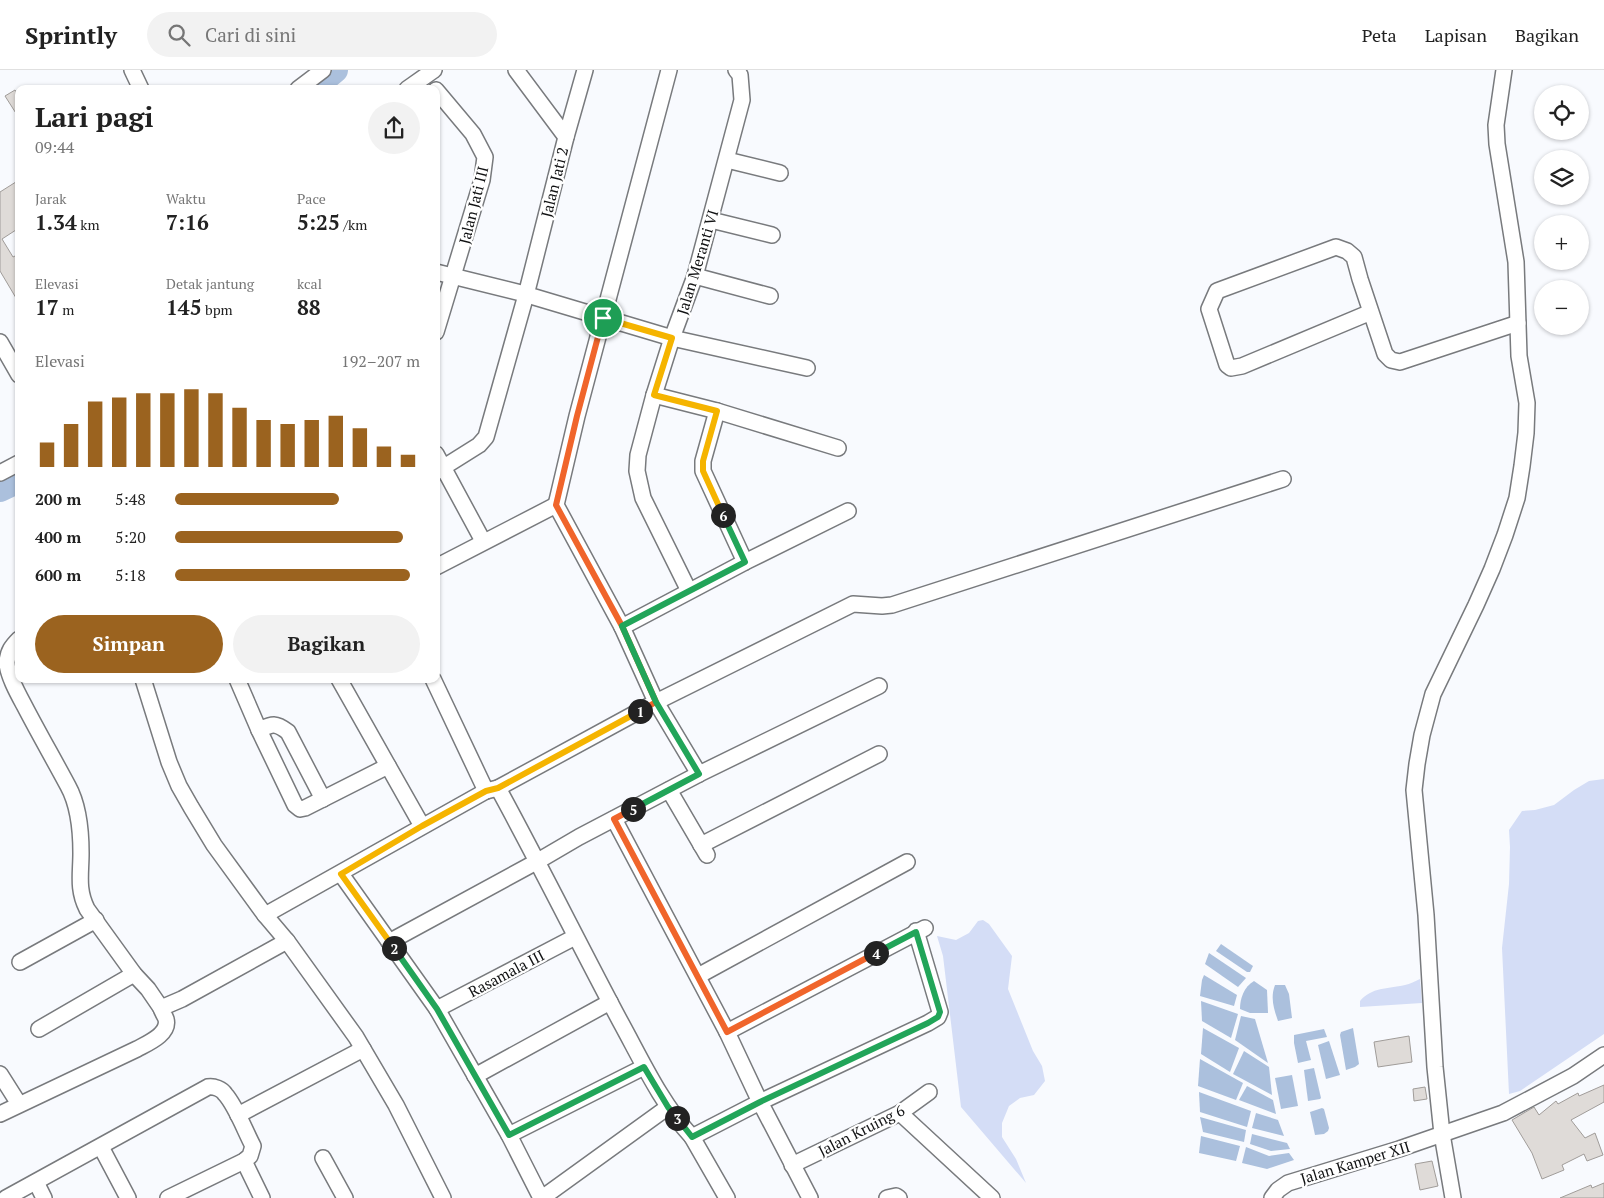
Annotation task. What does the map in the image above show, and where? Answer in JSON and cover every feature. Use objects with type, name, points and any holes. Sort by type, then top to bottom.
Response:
[{"type":"street","points":[[132,70],[139,85]]},
{"type":"street","points":[[303,85],[323,70]]},
{"type":"street","points":[[516,70],[566,137]]},
{"type":"street","name":"Jalan Jati 2","points":[[440,470],[479,445],[486,436],[526,295],[566,137],[586,70]]},
{"type":"street","points":[[669,70],[577,416],[556,505],[622,626],[656,702],[699,774]]},
{"type":"street","name":"Jalan Meranti VI","points":[[690,591],[642,498],[636,471],[638,455],[654,395],[672,338],[695,276],[742,100],[740,75],[736,70]]},
{"type":"street","points":[[1453,1198],[1442,1134],[1434,1067],[1426,915],[1415,781],[1422,736],[1432,694],[1476,605],[1505,536],[1517,498],[1523,458],[1526,403],[1519,356],[1516,262],[1497,144],[1496,125],[1504,70]]},
{"type":"street","points":[[413,85],[430,73]]},
{"type":"street","name":"Jalan Jati III","points":[[430,73],[434,85]]},
{"type":"street","name":"Jalan Jati III","points":[[440,94],[473,134],[485,157],[482,180],[440,320]]},
{"type":"street","points":[[727,160],[780,173]]},
{"type":"street","points":[[711,220],[772,235]]},
{"type":"street","points":[[1371,312],[1242,366],[1231,368],[1227,365],[1209,309],[1217,291],[1336,247],[1347,250],[1354,257],[1385,354],[1391,360],[1400,362],[1518,323]]},
{"type":"street","points":[[440,273],[526,295],[672,338],[807,368]]},
{"type":"street","points":[[695,276],[770,296]]},
{"type":"street","points":[[0,342],[15,368]]},
{"type":"street","points":[[654,395],[717,411],[838,448]]},
{"type":"street","points":[[717,411],[703,461],[703,471],[745,562]]},
{"type":"street","points":[[0,473],[15,464]]},
{"type":"street","points":[[440,470],[483,541]]},
{"type":"street","points":[[266,915],[341,874],[422,826],[656,702],[853,604],[892,605],[1283,479]]},
{"type":"street","points":[[440,565],[556,505]]},
{"type":"street","points":[[622,626],[848,511]]},
{"type":"street","points":[[0,1114],[137,1049],[165,1030],[167,1021],[148,989],[134,974],[81,898],[80,827],[69,788],[42,741],[13,683],[7,664],[10,647],[15,643]]},
{"type":"street","points":[[144,683],[178,786],[214,845],[287,941],[363,1049],[396,1105],[443,1198]]},
{"type":"street","points":[[239,683],[295,805],[300,809],[388,766]]},
{"type":"street","points":[[341,683],[422,826]]},
{"type":"street","points":[[435,683],[492,790],[538,861],[644,1067],[668,1107],[692,1137],[727,1198]]},
{"type":"street","points":[[389,942],[699,774],[879,686]]},
{"type":"street","points":[[259,730],[272,724],[281,726],[288,732],[322,799]]},
{"type":"street","points":[[670,790],[704,850],[879,754]]},
{"type":"street","points":[[614,819],[727,1032],[760,1102],[810,1198]]},
{"type":"street","points":[[698,976],[907,862]]},
{"type":"street","points":[[341,874],[437,1009],[509,1135],[541,1198],[668,1107]]},
{"type":"street","points":[[20,962],[96,920]]},
{"type":"street","points":[[692,1137],[760,1102],[920,1028],[938,1017],[940,1012],[928,972],[921,930],[727,1032]]},
{"type":"street","name":"Rasamala III","points":[[437,1009],[576,937]]},
{"type":"street","points":[[161,1008],[182,999],[287,941]]},
{"type":"street","points":[[39,1030],[134,974]]},
{"type":"street","points":[[475,1076],[610,1002]]},
{"type":"street","points":[[238,1115],[363,1049]]},
{"type":"street","name":"Jalan Kamper XII","points":[[1272,1198],[1278,1190],[1288,1183],[1399,1149],[1503,1113],[1573,1076],[1604,1055]]},
{"type":"street","points":[[509,1135],[644,1067]]},
{"type":"street","points":[[0,1074],[19,1104]]},
{"type":"street","points":[[6,1198],[213,1086],[225,1093],[238,1115],[253,1146],[250,1156],[244,1161],[168,1198]]},
{"type":"street","name":"Jalan Kruing 6","points":[[792,1165],[900,1113],[929,1092]]},
{"type":"street","points":[[900,1113],[992,1198]]},
{"type":"street","points":[[100,1147],[128,1198]]},
{"type":"street","points":[[323,1158],[344,1198]]},
{"type":"street","points":[[244,1161],[262,1198]]},
{"type":"street","points":[[36,1182],[44,1198]]},
{"type":"street","points":[[888,1198],[896,1196],[899,1198]]},
{"type":"shaded area","points":[[1604,779],[1604,1034],[1520,1091],[1509,1094],[1502,948],[1509,884],[1509,830],[1522,811],[1554,805],[1589,781]]},
{"type":"shaded area","points":[[983,920],[989,924],[1012,956],[1008,989],[1033,1051],[1042,1066],[1045,1081],[1034,1095],[1020,1098],[1009,1106],[1002,1123],[1002,1137],[1016,1159],[1026,1183],[961,1107],[943,956],[937,936],[956,940],[969,933],[978,921]]},
{"type":"shaded area","points":[[1221,944],[1253,966],[1250,972],[1247,972],[1216,951]]},
{"type":"shaded area","points":[[1209,953],[1246,978],[1238,987],[1205,964]]},
{"type":"shaded area","points":[[1204,975],[1237,995],[1234,1006],[1200,996]]},
{"type":"shaded area","points":[[1420,979],[1422,1003],[1360,1007],[1360,1001],[1370,993],[1380,989],[1407,985]]},
{"type":"shaded area","points":[[1254,981],[1267,990],[1268,1013],[1250,1013],[1240,1009],[1243,993]]},
{"type":"shaded area","points":[[1275,985],[1285,985],[1289,994],[1292,1018],[1278,1021],[1273,999]]},
{"type":"shaded area","points":[[1201,1001],[1238,1014],[1231,1038],[1202,1021]]},
{"type":"shaded area","points":[[1241,1016],[1255,1019],[1268,1063],[1235,1040]]},
{"type":"shaded area","points":[[1203,1028],[1239,1048],[1230,1072],[1201,1054]]},
{"type":"shaded area","points":[[1353,1028],[1359,1064],[1346,1070],[1340,1035],[1341,1032]]},
{"type":"shaded area","points":[[1324,1029],[1327,1037],[1306,1041],[1311,1060],[1298,1063],[1294,1035]]},
{"type":"shaded area","points":[[1329,1041],[1340,1075],[1326,1079],[1318,1045]]},
{"type":"shaded area","points":[[1244,1051],[1269,1067],[1272,1095],[1233,1074]]},
{"type":"shaded area","points":[[1200,1059],[1243,1083],[1236,1100],[1198,1086]]},
{"type":"shaded area","points":[[1314,1068],[1321,1098],[1308,1101],[1304,1070]]},
{"type":"shaded area","points":[[1292,1075],[1298,1106],[1281,1109],[1275,1078]]},
{"type":"shaded area","points":[[1247,1086],[1273,1100],[1276,1114],[1239,1100]]},
{"type":"shaded area","points":[[1199,1092],[1251,1111],[1247,1127],[1200,1112]]},
{"type":"shaded area","points":[[1324,1109],[1329,1128],[1324,1134],[1315,1135],[1310,1112]]},
{"type":"shaded area","points":[[1256,1113],[1278,1120],[1284,1136],[1252,1128]]},
{"type":"shaded area","points":[[1200,1117],[1246,1130],[1244,1142],[1203,1132]]},
{"type":"shaded area","points":[[1252,1134],[1287,1143],[1290,1149],[1271,1151],[1250,1144]]},
{"type":"shaded area","points":[[1201,1136],[1240,1146],[1236,1161],[1199,1153]]},
{"type":"shaded area","points":[[1246,1147],[1269,1156],[1289,1153],[1294,1160],[1267,1169],[1242,1163]]},
{"type":"building","points":[[15,90],[15,112],[5,96]]},
{"type":"building","points":[[15,183],[15,231],[2,239],[13,257],[15,256],[15,296],[0,271],[0,192]]},
{"type":"building","points":[[1409,1036],[1412,1062],[1378,1067],[1374,1042]]},
{"type":"building","points":[[1604,1085],[1604,1102],[1571,1120],[1585,1138],[1595,1133],[1603,1155],[1587,1161],[1584,1154],[1562,1165],[1564,1170],[1542,1179],[1532,1153],[1512,1120],[1534,1107],[1539,1115],[1556,1101],[1558,1104],[1578,1093],[1579,1096]]},
{"type":"building","points":[[1425,1087],[1427,1099],[1414,1101],[1413,1089]]},
{"type":"building","points":[[1432,1161],[1438,1186],[1420,1190],[1415,1164]]},
{"type":"building","points":[[1604,1183],[1604,1198],[1560,1198],[1591,1185],[1592,1188]]},
{"type":"waterway","points":[[317,85],[335,70]]},
{"type":"waterway","points":[[0,489],[15,482]]},
{"type":"route","points":[[603,318],[556,505],[622,626],[656,702],[498,788],[486,791],[341,874],[437,1009],[509,1135],[644,1067],[668,1107],[692,1137],[760,1102],[928,1023],[938,1017],[940,1012],[916,932],[727,1032],[614,819],[699,774],[656,702],[639,664],[622,626],[745,562],[703,471],[703,461],[717,411],[654,395],[672,338],[603,318]]}]
